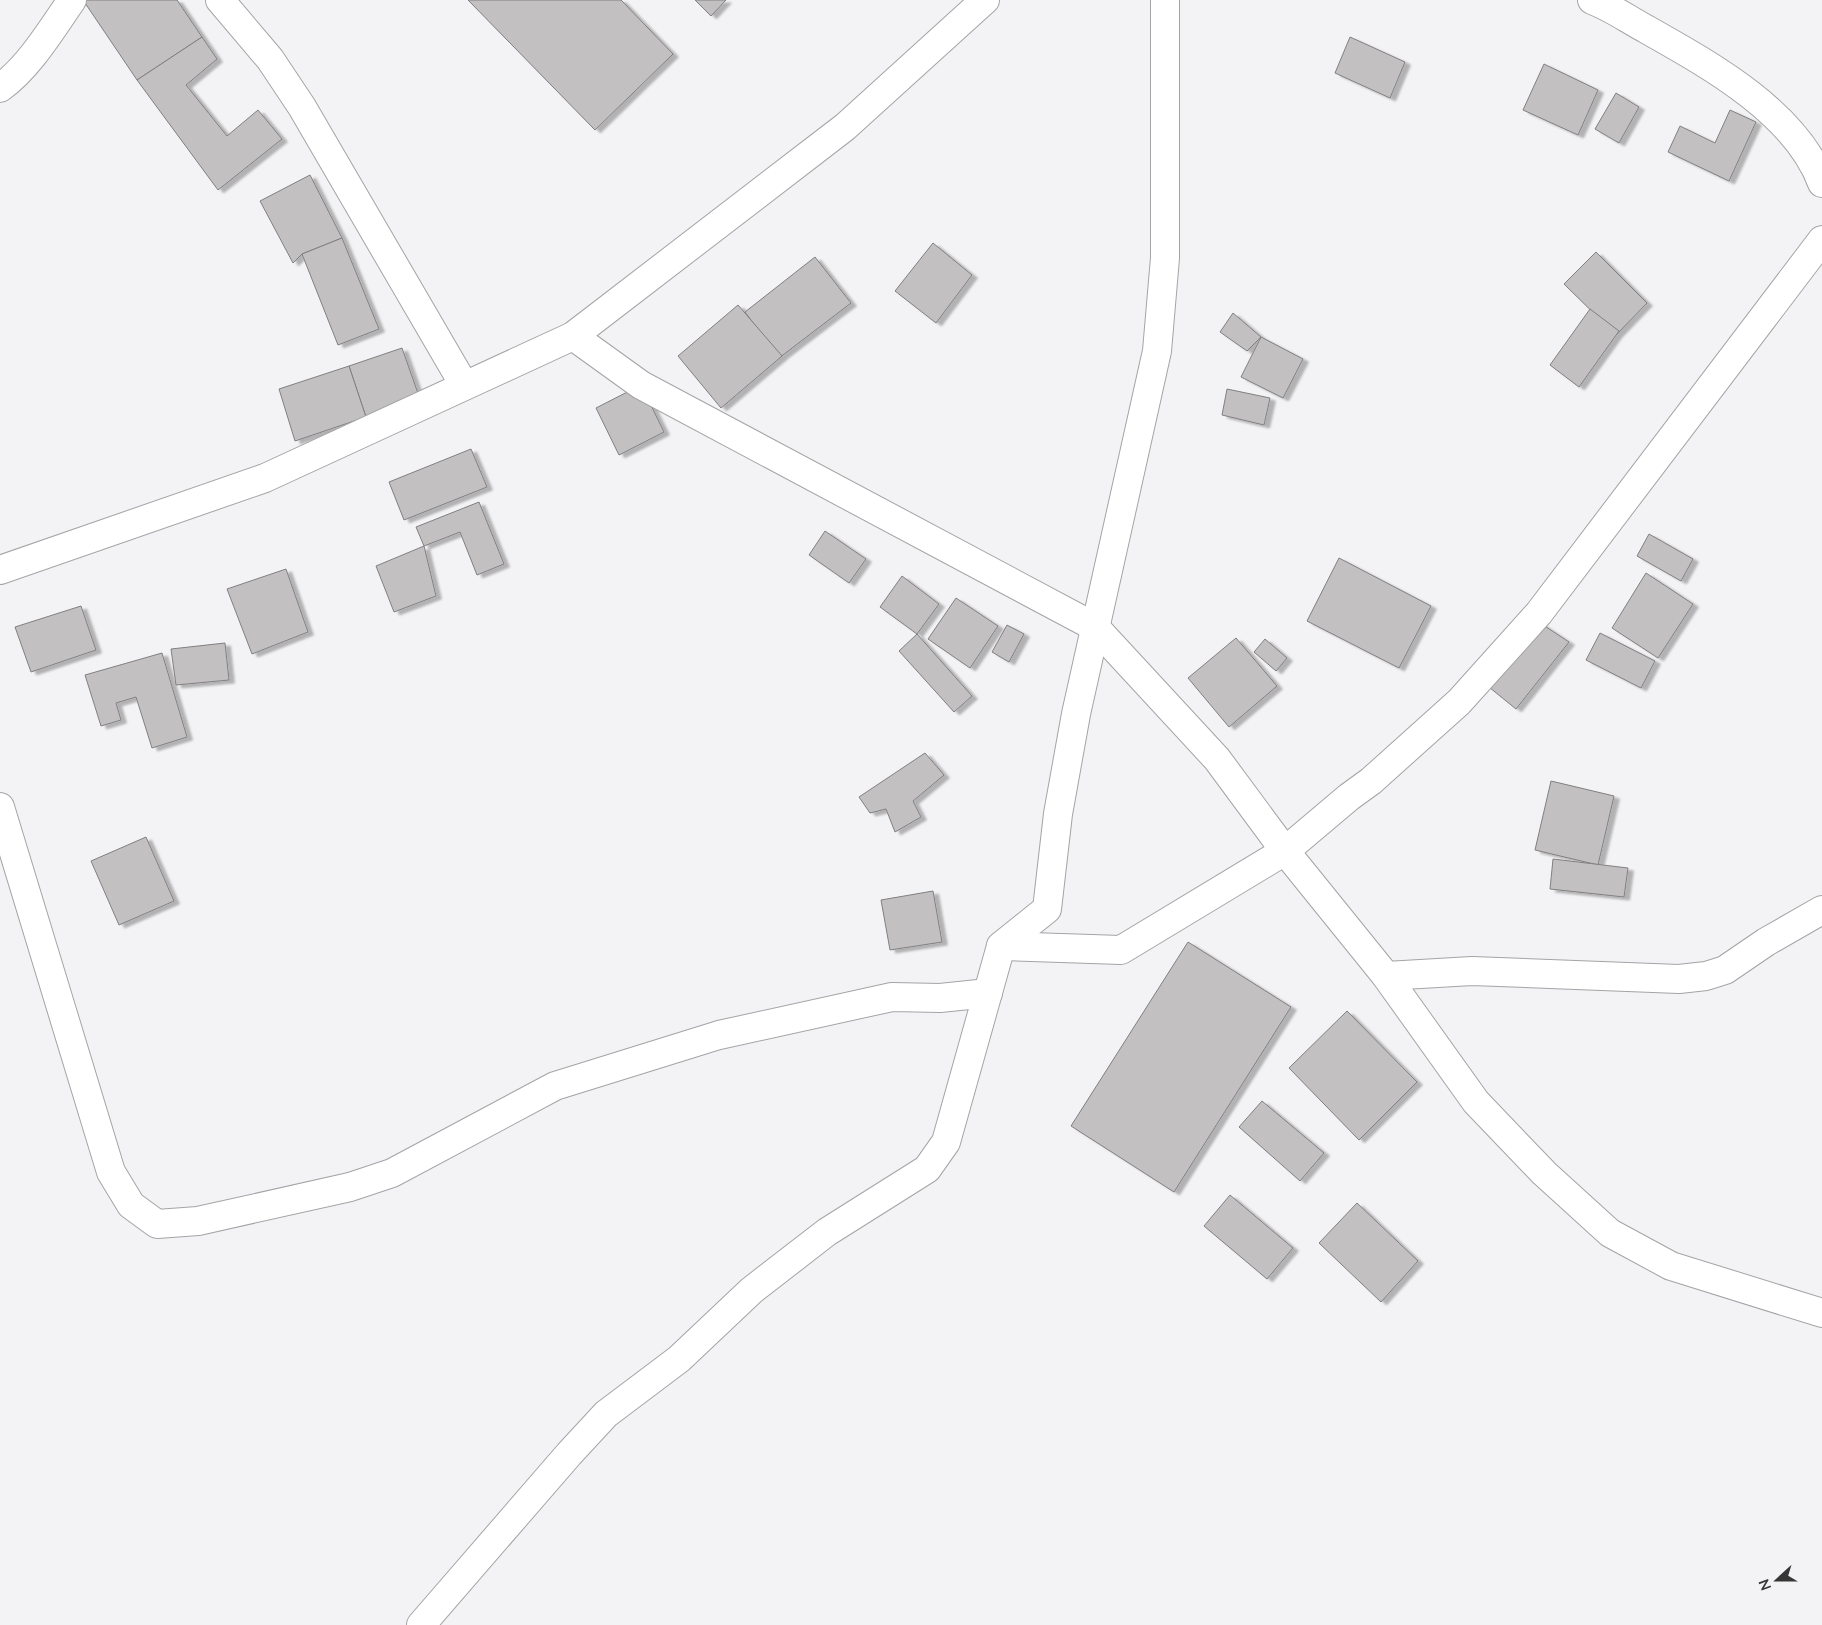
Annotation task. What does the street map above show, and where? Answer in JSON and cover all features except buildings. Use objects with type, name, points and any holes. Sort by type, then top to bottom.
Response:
[{"type":"street","points":[[0,88],[12,79],[51,31],[72,0]]},
{"type":"street","points":[[220,0],[270,59],[302,108],[464,385]]},
{"type":"street","points":[[0,570],[265,478],[573,336],[844,127],[985,0]]},
{"type":"street","points":[[421,1625],[606,1414],[679,1359],[752,1290],[827,1232],[927,1170],[946,1142],[1001,946],[1047,909],[1058,814],[1076,714],[1157,351],[1165,258],[1165,0]]},
{"type":"street","points":[[1592,0],[1709,64],[1771,112],[1801,146],[1822,183]]},
{"type":"street","points":[[1001,946],[1121,950],[1285,851],[1414,744],[1459,702],[1539,613],[1822,240]]},
{"type":"street","points":[[573,336],[641,385],[1095,627],[1217,760],[1285,851],[1386,976],[1476,1102],[1544,1173],[1610,1233],[1671,1266],[1822,1313]]},
{"type":"street","points":[[0,807],[111,1172],[131,1205],[157,1224],[198,1221],[350,1187],[392,1173],[555,1086],[719,1035],[892,997],[940,998],[988,993]]},
{"type":"street","points":[[1386,976],[1472,970],[1679,979],[1706,976],[1725,970],[1766,942],[1822,910]]}]
